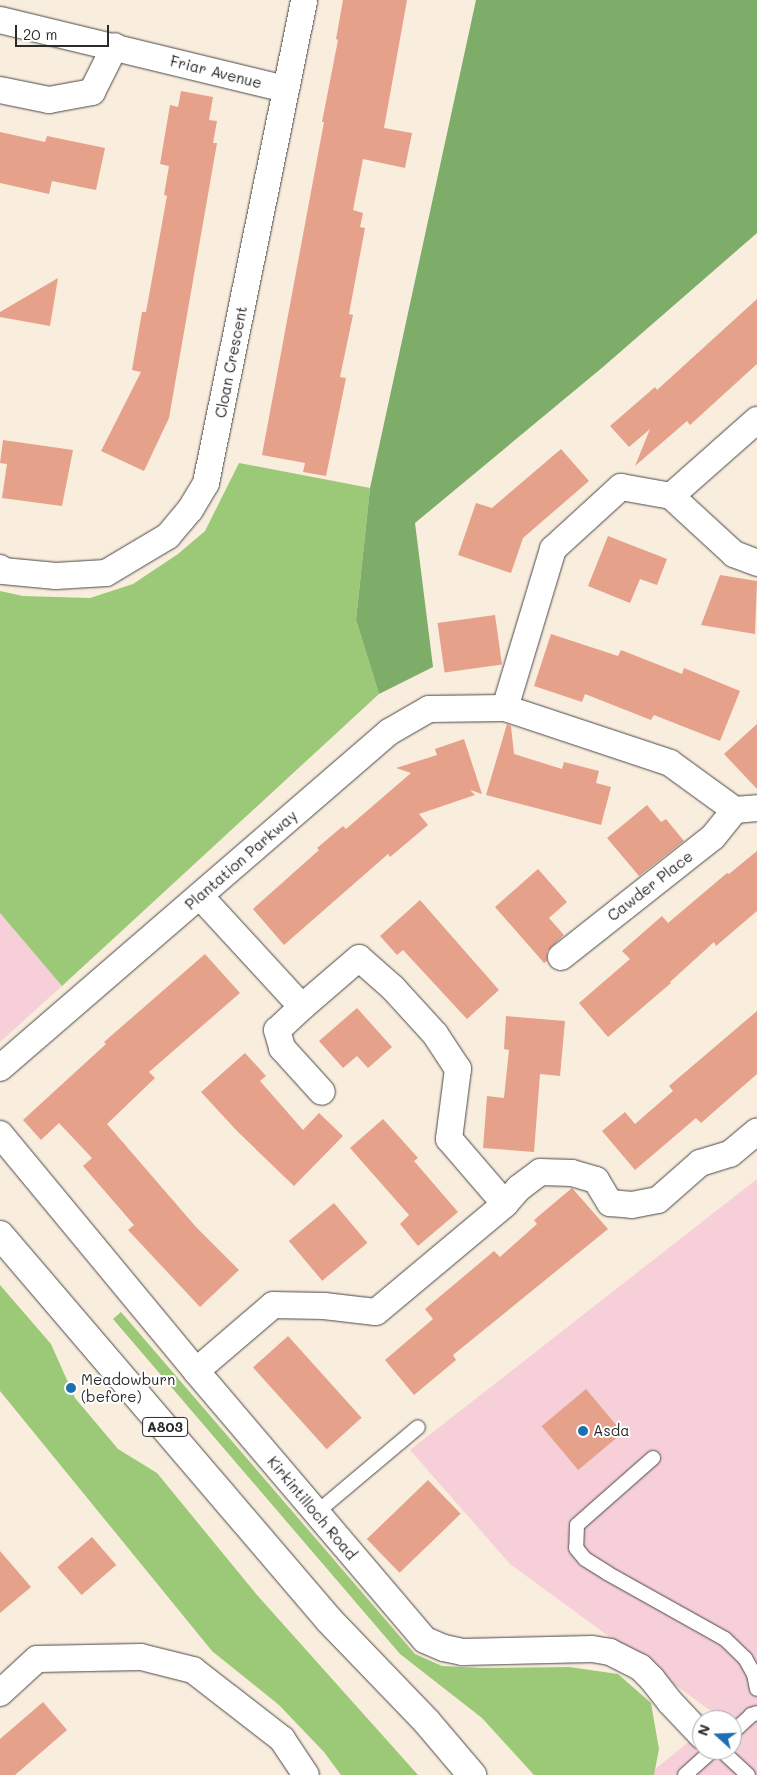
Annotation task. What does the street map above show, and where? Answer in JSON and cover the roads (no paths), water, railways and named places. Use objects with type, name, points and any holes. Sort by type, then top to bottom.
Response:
[{"type":"main road","name":"A803","points":[[0,1234],[329,1620],[427,1722],[472,1775]]},
{"type":"street","name":"Cloan Crescent","points":[[0,568],[3,571],[56,576],[106,573],[168,536],[190,510],[206,483],[304,0]]},
{"type":"street","name":"Friar Avenue","points":[[0,20],[286,89]]},
{"type":"street","points":[[0,90],[49,100],[92,92],[114,46]]},
{"type":"street","points":[[671,496],[757,420]]},
{"type":"street","points":[[505,708],[553,549],[622,487],[671,496],[734,554],[757,563]]},
{"type":"street","name":"Plantation Parkway","points":[[0,1068],[389,732],[429,709],[505,708],[670,763],[746,809]]},
{"type":"street","name":"Cawder Place","points":[[561,957],[746,809]]},
{"type":"street","points":[[200,896],[302,1006]]},
{"type":"street","points":[[322,1092],[282,1048],[277,1030],[302,1006],[359,958],[393,988],[435,1034],[458,1069],[449,1139],[505,1204]]},
{"type":"street","points":[[196,1371],[273,1305],[324,1306],[376,1312],[505,1204],[519,1188],[540,1172],[572,1173],[596,1180],[610,1203],[632,1205],[658,1200],[700,1163],[730,1154],[757,1131]]},
{"type":"street","name":"Kirkintilloch Road","points":[[0,1134],[196,1371],[425,1640],[444,1648],[463,1652],[592,1649],[610,1652],[627,1659],[652,1679],[692,1725]]},
{"type":"street","points":[[0,1693],[38,1658],[141,1657],[193,1670],[282,1740],[306,1775]]},
{"type":"lane","points":[[316,1512],[418,1427]]},
{"type":"lane","points":[[653,1458],[577,1524],[576,1548],[584,1559],[725,1640],[744,1658],[754,1674],[757,1689]]},
{"type":"lane","points":[[742,1724],[754,1714],[757,1698]]},
{"type":"lane","points":[[685,1775],[702,1760]]},
{"type":"lane","points":[[732,1760],[748,1775]]},
{"type":"place","name":"Meadowburn (before)","points":[[71,1388]]},
{"type":"place","name":"Asda","points":[[583,1431]]}]
